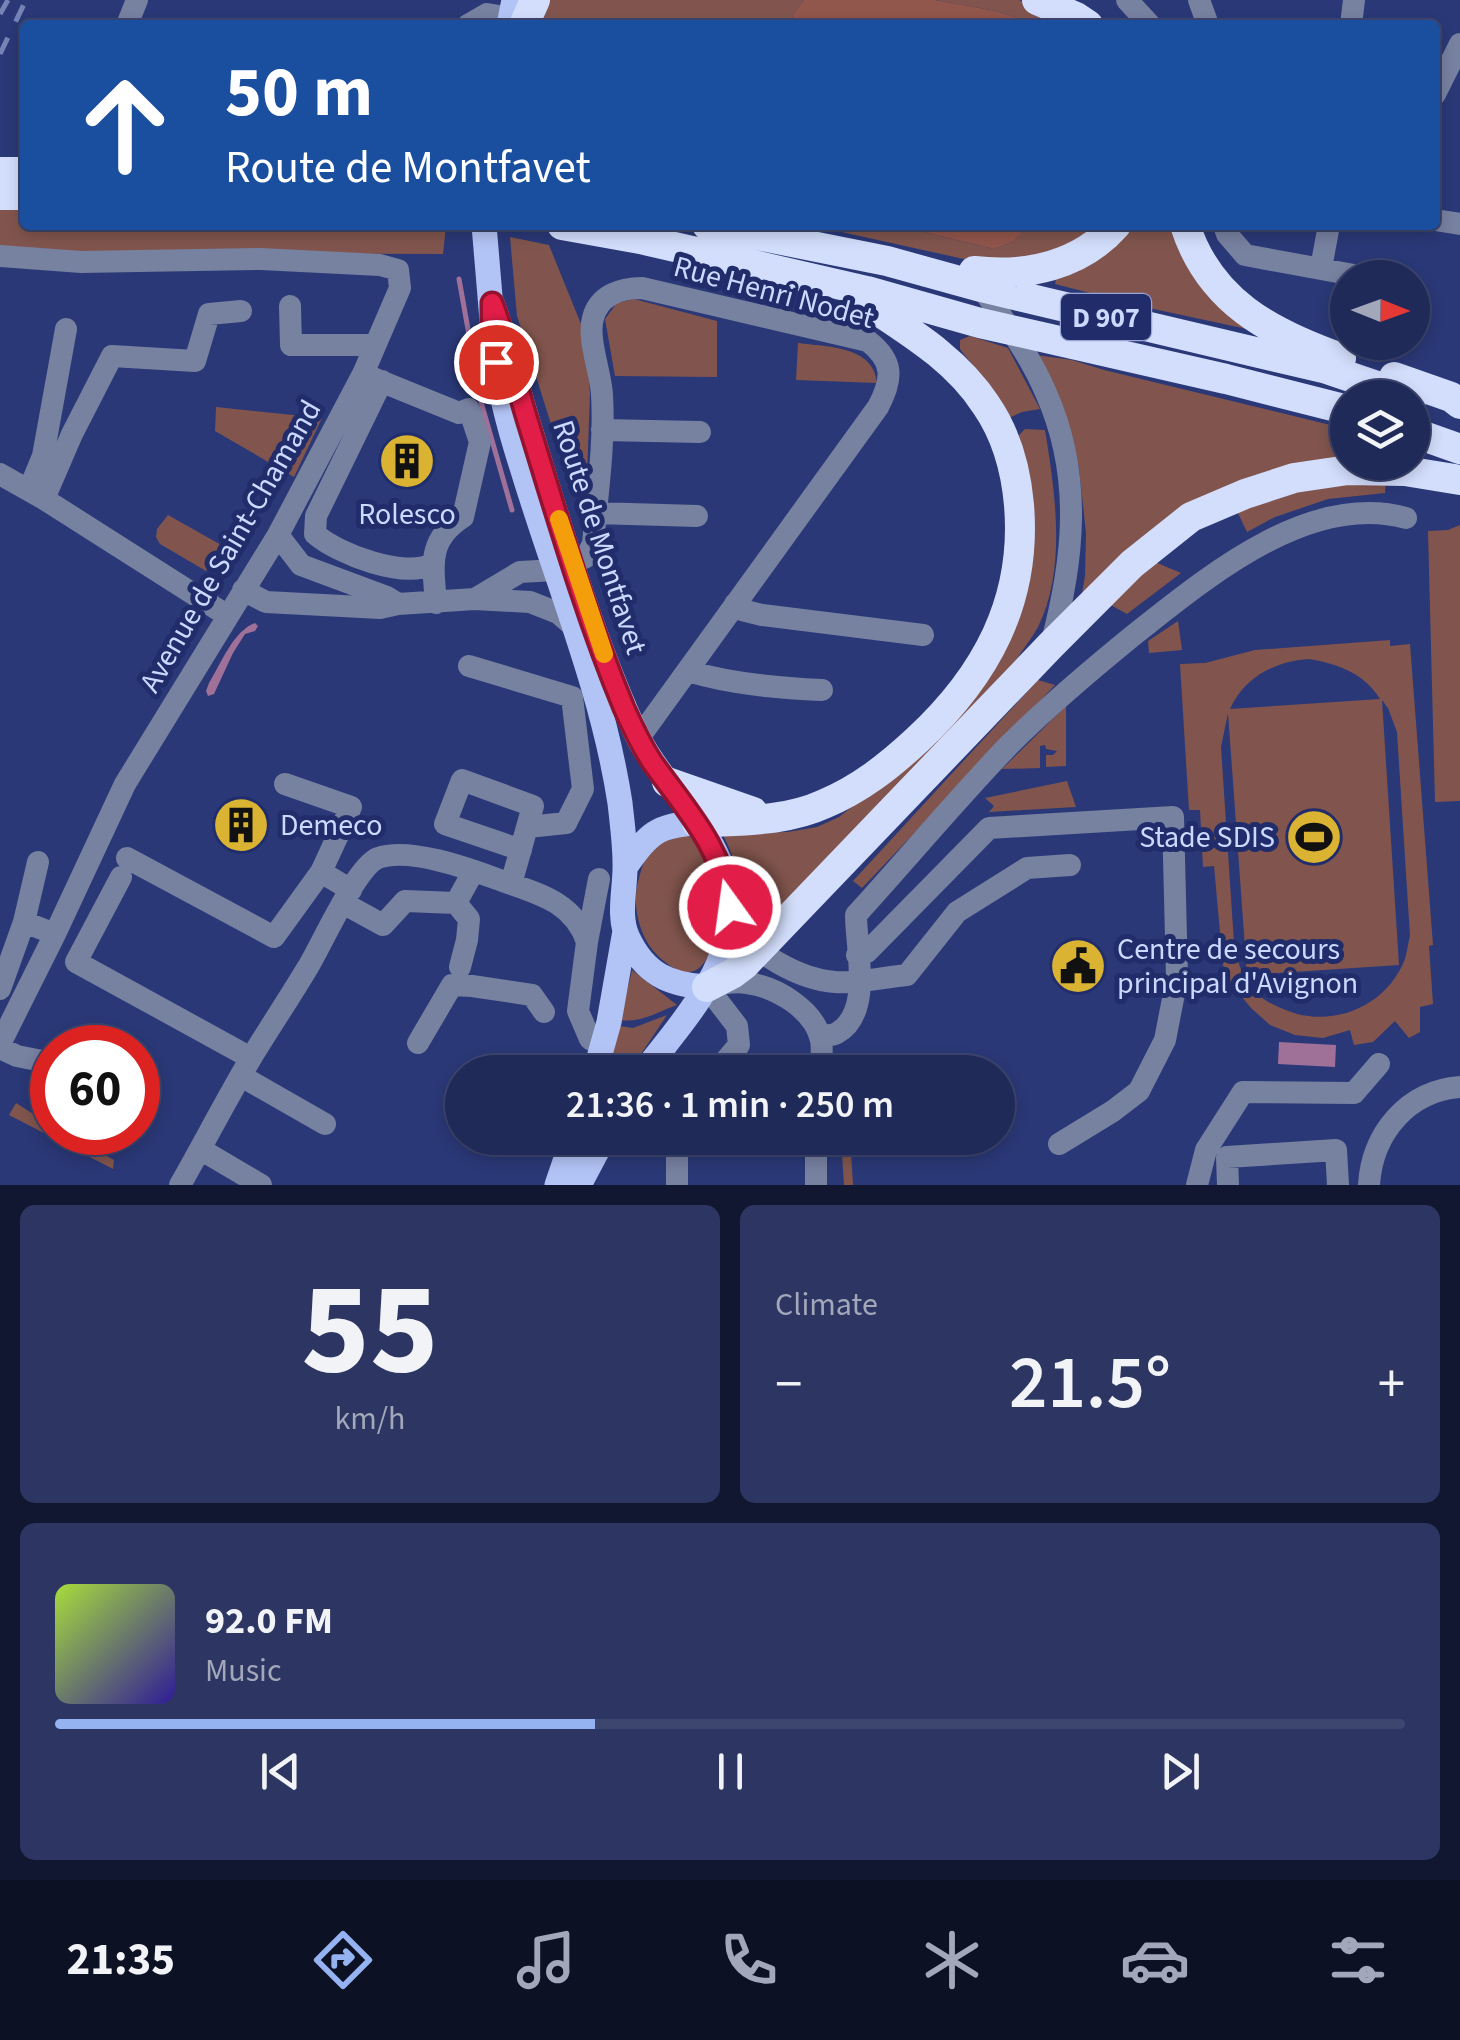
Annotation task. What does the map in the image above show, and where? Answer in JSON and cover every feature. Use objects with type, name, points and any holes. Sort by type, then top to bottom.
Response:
[{"type":"highway","points":[[514,17],[536,0]]},
{"type":"highway","points":[[1038,0],[1081,20]]},
{"type":"highway","points":[[1069,0],[1098,20]]},
{"type":"highway","name":"D 907","points":[[590,230],[840,285],[1010,330],[1330,405]]},
{"type":"highway","name":"D 907","points":[[732,230],[886,261],[1359,380]]},
{"type":"highway","points":[[886,261],[1019,273],[1060,263],[1084,252],[1112,230]]},
{"type":"highway","points":[[1188,230],[1212,279],[1233,303],[1259,321],[1327,353],[1451,397],[1460,404]]},
{"type":"highway","points":[[697,823],[801,813],[858,787],[898,758],[958,698],[985,660],[1014,588],[1020,516],[1014,469],[997,423],[964,377],[936,350],[840,285]]},
{"type":"highway","name":"D 907","points":[[1430,404],[1460,413]]},
{"type":"highway","points":[[1430,438],[1460,449]]},
{"type":"highway","points":[[706,987],[732,974],[757,950],[1132,564],[1192,517],[1294,478],[1348,470],[1405,471],[1460,480]]},
{"type":"highway","points":[[667,782],[770,818]]},
{"type":"main road","name":"Route de Montfavet","points":[[485,230],[492,334],[501,390],[544,534],[564,567],[638,739],[697,823]]},
{"type":"main road","name":"Route de Montfavet","points":[[492,303],[503,330],[564,567],[573,626],[608,736],[626,866]]},
{"type":"main road","points":[[600,1055],[625,932],[626,866],[657,830],[668,825],[697,823],[711,844],[727,886],[729,928],[720,960],[706,987],[656,1055]]},
{"type":"main road","points":[[625,932],[636,952],[656,974],[672,983],[706,987]]},
{"type":"main road","points":[[557,1185],[567,1155]]},
{"type":"main road","points":[[579,1185],[595,1155]]},
{"type":"street","points":[[1127,0],[1145,20]]},
{"type":"street","points":[[477,20],[487,14],[514,17]]},
{"type":"street","points":[[1440,84],[1460,44]]},
{"type":"street","points":[[1226,230],[1245,255],[1330,270]]},
{"type":"street","points":[[1321,268],[1327,230]]},
{"type":"street","name":"Avenue de Saint-Chamand","points":[[0,256],[81,262],[260,259],[380,265],[398,270],[400,288],[375,345],[372,378],[125,784],[0,1046]]},
{"type":"street","points":[[981,287],[1046,393],[1066,455],[1071,546],[1064,596],[1051,645]]},
{"type":"street","name":"Rue Henri Nodet","points":[[530,602],[542,594],[564,567],[586,556],[594,544],[602,397],[592,319],[607,296],[642,288],[868,341],[879,350],[890,376],[878,406],[638,739]]},
{"type":"street","points":[[290,306],[291,345],[375,345]]},
{"type":"street","points":[[37,494],[112,356],[195,361],[210,314],[241,311]]},
{"type":"street","points":[[37,494],[66,330]]},
{"type":"street","points":[[432,564],[421,570],[392,569],[327,544],[315,534],[316,516],[372,378],[459,413],[469,409],[480,442],[463,517],[445,528],[432,564],[436,603]]},
{"type":"street","points":[[602,430],[700,432]]},
{"type":"street","points":[[0,474],[228,616]]},
{"type":"street","points":[[596,513],[697,516]]},
{"type":"street","points":[[820,1036],[837,1033],[860,1002],[856,915],[998,757],[1104,659],[1200,582],[1269,541],[1316,521],[1342,515],[1392,514],[1406,518]]},
{"type":"street","points":[[475,599],[520,572],[544,534]]},
{"type":"street","points":[[278,535],[302,565],[398,604]]},
{"type":"street","points":[[520,572],[564,567]]},
{"type":"street","points":[[243,590],[266,602],[380,608],[475,599],[530,602],[558,613],[573,626]]},
{"type":"street","points":[[735,604],[762,615],[924,635]]},
{"type":"street","points":[[469,666],[572,697],[583,788],[566,824],[524,838],[511,884]]},
{"type":"street","points":[[688,671],[790,689],[822,690]]},
{"type":"street","points":[[284,784],[351,807],[321,872],[274,936],[124,868],[76,962],[246,1067],[324,1124]]},
{"type":"street","points":[[858,954],[867,952],[989,828],[1173,818],[1177,978],[1165,1040],[1138,1091],[1114,1111],[1059,1144]]},
{"type":"street","points":[[180,1185],[363,870],[374,859],[404,854],[424,857],[552,899],[582,927],[587,942]]},
{"type":"street","points":[[0,990],[24,922],[38,862]]},
{"type":"street","points":[[729,928],[757,950],[795,970],[835,982],[907,975],[957,912],[1027,868],[1070,865]]},
{"type":"street","points":[[552,899],[581,890],[626,866]]},
{"type":"street","points":[[321,872],[383,926],[405,901],[456,903],[469,919],[460,967]]},
{"type":"street","points":[[456,903],[473,872]]},
{"type":"street","points":[[599,879],[578,1011],[590,1038],[603,1046]]},
{"type":"street","points":[[795,970],[788,961],[786,946],[797,909]]},
{"type":"street","points":[[24,922],[55,934]]},
{"type":"street","points":[[730,1055],[739,1045],[736,1026],[706,987],[730,982],[769,989],[790,1000],[820,1036],[820,1055]]},
{"type":"street","points":[[418,1043],[452,985],[532,996],[544,1012]]},
{"type":"street","points":[[0,1046],[30,1059]]},
{"type":"street","points":[[1197,1185],[1206,1150],[1243,1092],[1354,1093],[1379,1064]]},
{"type":"street","points":[[1369,1185],[1370,1166],[1378,1144],[1397,1114],[1428,1094],[1460,1088]]},
{"type":"street","points":[[200,1149],[261,1185]]},
{"type":"street","points":[[1228,1185],[1227,1157],[1336,1150],[1338,1185]]},
{"type":"street","points":[[677,1155],[677,1185]]},
{"type":"street","points":[[816,1155],[816,1185]]},
{"type":"shaded area","points":[[549,0],[804,0],[792,15],[794,20],[543,20]]},
{"type":"shaded area","points":[[804,0],[935,0],[1024,20],[794,20],[792,15]]},
{"type":"shaded area","points":[[935,0],[1019,0],[1070,20],[1024,20]]},
{"type":"shaded area","points":[[0,209],[20,210],[20,230],[446,230],[443,254],[125,253],[0,248]]},
{"type":"shaded area","points":[[833,230],[916,230],[994,249],[1013,242],[1025,230],[1093,230],[1047,257],[982,263]]},
{"type":"shaded area","points":[[916,230],[1025,230],[1013,242],[994,249]]},
{"type":"shaded area","points":[[1120,230],[1181,230],[1247,329],[1055,284],[1058,271]]},
{"type":"shaded area","points":[[510,237],[549,245],[585,334],[590,394],[587,475],[567,475],[517,316]]},
{"type":"shaded area","points":[[634,299],[717,321],[717,377],[615,376],[605,319],[617,303]]},
{"type":"shaded area","points":[[970,336],[1008,348],[1040,409],[1009,418],[960,349],[960,340]]},
{"type":"shaded area","points":[[798,343],[859,355],[874,371],[877,383],[796,380]]},
{"type":"shaded area","points":[[1036,355],[1072,360],[1330,425],[1330,462],[1249,479],[1081,599],[1086,533],[1074,446]]},
{"type":"shaded area","points":[[216,407],[322,418],[294,477],[215,431]]},
{"type":"shaded area","points":[[1025,429],[1045,430],[1055,504],[1053,580],[1038,627],[1016,660],[760,930],[754,929],[722,833],[788,832],[817,827],[839,817],[869,793],[1006,642],[1016,438]]},
{"type":"shaded area","points":[[1386,480],[1385,493],[1328,499],[1275,517],[1247,532],[1236,509],[1285,490]]},
{"type":"shaded area","points":[[168,515],[223,546],[206,571],[160,544],[157,529]]},
{"type":"shaded area","points":[[1460,525],[1460,801],[1435,802],[1428,531]]},
{"type":"shaded area","points":[[1155,562],[1181,573],[1127,614],[1109,604]]},
{"type":"shaded area","points":[[1178,621],[1182,650],[1149,653],[1148,641]]},
{"type":"shaded area","points":[[255,623],[255,631],[245,634],[214,694],[208,696],[209,683],[228,649],[240,633]]},
{"type":"shaded area","points":[[1390,640],[1390,646],[1410,644],[1433,945],[1429,946],[1433,1004],[1420,1007],[1420,1032],[1409,1038],[1395,1021],[1373,1042],[1354,1045],[1350,1030],[1323,1038],[1295,1035],[1270,1025],[1251,1008],[1233,986],[1223,965],[1214,866],[1203,867],[1200,810],[1189,810],[1180,664],[1205,663],[1255,650]],"holes":[[[1309,659],[1349,671],[1366,682],[1380,699],[1230,709],[1244,688],[1262,673],[1285,663]],[[1382,700],[1397,732],[1410,936],[1405,959],[1387,988],[1361,1007],[1330,1016],[1297,1014],[1254,992],[1236,955],[1221,747],[1228,713],[1247,975],[1399,965]]]},
{"type":"shaded area","points":[[1038,680],[1055,685],[862,888],[853,881]]},
{"type":"shaded area","points":[[1066,706],[1066,766],[1046,767],[1046,755],[1057,751],[1046,749],[1045,745],[1040,746],[1040,768],[1002,769]]},
{"type":"shaded area","points":[[1067,781],[1076,807],[989,812],[994,806],[985,798]]},
{"type":"shaded area","points":[[678,833],[699,844],[718,902],[710,953],[695,971],[685,972],[669,965],[651,948],[641,930],[636,904],[637,886],[648,855]]},
{"type":"shaded area","points":[[632,970],[677,1005],[642,1018],[620,1020]]},
{"type":"shaded area","points":[[667,1015],[640,1055],[611,1055],[619,1026],[633,1028]]},
{"type":"shaded area","points":[[1279,1042],[1336,1045],[1335,1067],[1278,1064]]},
{"type":"shaded area","points":[[16,1103],[30,1112],[30,1126],[9,1115]]},
{"type":"shaded area","points":[[86,1155],[105,1155],[114,1160],[113,1169]]},
{"type":"shaded area","points":[[842,1155],[851,1155],[853,1185],[844,1185]]},
{"type":"waterway","points":[[459,279],[481,402],[512,510]]},
{"type":"railway","points":[[0,14],[8,0]]},
{"type":"railway","points":[[0,54],[26,0]]},
{"type":"slow traffic","points":[[559,519],[604,654]]},
{"type":"place","name":"Rolesco","points":[[407,461]]},
{"type":"place","name":"Demeco","points":[[241,825]]},
{"type":"place","name":"Stade SDIS","points":[[1314,837]]},
{"type":"place","name":"Centre de secours principal d'Avignon","points":[[1078,966]]},
{"type":"route","points":[[496,362],[492,303],[590,615],[624,708],[651,760],[711,844],[727,886],[730,907]]}]
